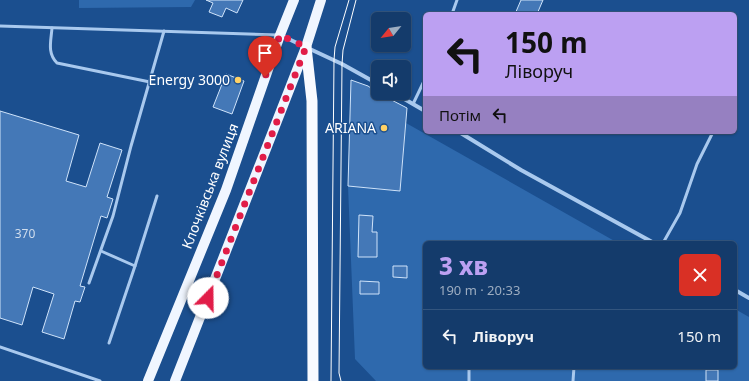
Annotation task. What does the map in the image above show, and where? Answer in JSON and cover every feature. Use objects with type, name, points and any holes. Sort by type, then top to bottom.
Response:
[{"type":"highway","points":[[306,47],[312,101],[312,381]]},
{"type":"main road","name":"Клочківська вулиця","points":[[148,381],[226,190],[280,35],[294,0]]},
{"type":"main road","points":[[175,381],[306,47],[321,0]]},
{"type":"street","points":[[280,35],[342,64],[371,80]]},
{"type":"street","points":[[406,100],[423,110]]},
{"type":"street","points":[[463,134],[521,170],[650,241]]},
{"type":"street","points":[[737,291],[749,298]]},
{"type":"lane","points":[[453,12],[457,0]]},
{"type":"lane","points":[[0,26],[280,35]]},
{"type":"lane","points":[[52,28],[50,51],[52,58],[57,63],[150,82]]},
{"type":"lane","points":[[89,283],[113,216],[164,31]]},
{"type":"lane","points":[[413,104],[423,83]]},
{"type":"lane","points":[[664,241],[680,213],[697,164],[712,134]]},
{"type":"lane","points":[[108,343],[135,266],[157,196]]},
{"type":"lane","points":[[101,251],[135,266]]},
{"type":"lane","points":[[0,346],[100,381]]},
{"type":"lane","points":[[469,369],[469,381]]},
{"type":"lane","points":[[573,381],[574,369]]},
{"type":"shaded area","points":[[79,0],[195,0],[191,7],[79,8]]},
{"type":"shaded area","points":[[406,123],[614,241],[423,241],[423,369],[737,369],[737,310],[749,317],[749,381],[376,381],[355,359],[348,186],[400,191]]},
{"type":"building","points":[[206,0],[243,0],[237,13],[226,8],[222,17],[209,12],[213,3]]},
{"type":"building","points":[[521,0],[543,0],[538,12],[516,12]]},
{"type":"building","points":[[226,74],[244,81],[232,114],[213,107]]},
{"type":"building","points":[[351,80],[371,88],[371,100],[392,100],[407,108],[400,191],[348,186]]},
{"type":"building","points":[[0,111],[79,135],[66,181],[86,187],[100,143],[122,150],[107,197],[113,199],[107,218],[101,216],[80,286],[85,287],[80,302],[75,301],[64,339],[42,332],[54,294],[33,287],[22,325],[0,318]]},
{"type":"building","points":[[359,215],[373,216],[372,232],[377,232],[377,257],[358,257]]},
{"type":"building","points":[[393,266],[407,266],[407,278],[393,277]]},
{"type":"building","points":[[360,281],[379,282],[379,294],[360,294]]},
{"type":"building","points":[[706,370],[718,370],[718,381],[706,381]]},
{"type":"tram line","points":[[331,381],[334,60],[335,47],[349,0]]},
{"type":"tram line","points":[[341,381],[339,373],[342,64],[343,50],[356,0]]},
{"type":"place","name":"Energy 3000","points":[[238,80]]},
{"type":"place","name":"ARIANA","points":[[384,128]]},
{"type":"route","points":[[208,298],[306,47],[280,35],[265,77]]}]
